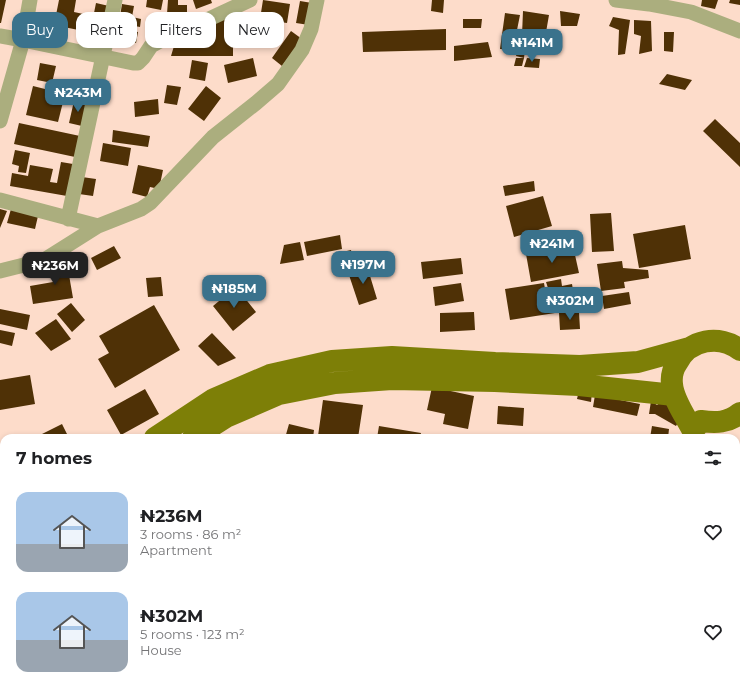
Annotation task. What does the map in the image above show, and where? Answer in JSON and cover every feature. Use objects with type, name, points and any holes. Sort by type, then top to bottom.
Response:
[{"type":"main road","points":[[161,434],[214,399],[270,376],[332,361],[392,358],[580,366],[638,362],[712,340],[738,347]]},
{"type":"main road","points":[[689,348],[679,357],[673,369],[672,382],[674,395],[694,434]]},
{"type":"main road","points":[[199,434],[226,417],[279,394],[335,383],[392,379],[494,381],[578,385],[674,395]]},
{"type":"main road","points":[[694,434],[701,421],[714,423],[727,421],[740,413]]},
{"type":"street","points":[[28,12],[30,0]]},
{"type":"street","points":[[68,219],[116,0]]},
{"type":"street","points":[[60,48],[133,63],[138,62],[143,58],[151,46],[176,32],[196,25],[250,0]]},
{"type":"street","points":[[0,270],[44,260],[98,226],[141,209],[150,203],[213,137],[278,84],[302,50],[311,29],[317,0]]},
{"type":"street","points":[[616,0],[649,4],[691,12],[740,31]]},
{"type":"street","points":[[0,36],[12,38]]},
{"type":"street","points":[[0,121],[2,106],[20,48]]},
{"type":"street","points":[[0,200],[98,226]]},
{"type":"building","points":[[0,0],[6,0],[1,23],[0,23]]},
{"type":"building","points":[[59,0],[76,0],[74,12],[76,12],[76,29],[68,28],[68,12],[57,12]]},
{"type":"building","points":[[147,0],[163,0],[161,10],[146,7]]},
{"type":"building","points":[[168,0],[178,0],[178,5],[187,5],[187,12],[167,12]]},
{"type":"building","points":[[193,0],[211,0],[212,3],[196,9]]},
{"type":"building","points":[[263,0],[290,4],[287,23],[284,23],[284,12],[261,12]]},
{"type":"building","points":[[432,0],[444,0],[443,13],[431,11]]},
{"type":"building","points":[[702,0],[718,0],[715,9],[701,6]]},
{"type":"building","points":[[730,0],[740,0],[740,5],[729,3]]},
{"type":"building","points":[[300,1],[312,3],[309,25],[296,23]]},
{"type":"building","points":[[96,3],[109,6],[108,12],[94,12]]},
{"type":"building","points":[[122,4],[134,6],[133,12],[121,12]]},
{"type":"building","points":[[523,11],[549,15],[545,38],[522,35]]},
{"type":"building","points":[[560,11],[580,14],[577,26],[561,26]]},
{"type":"building","points":[[505,13],[520,15],[513,50],[500,49]]},
{"type":"building","points":[[613,17],[630,20],[625,54],[618,55],[619,30],[609,26]]},
{"type":"building","points":[[137,18],[141,19],[140,27],[137,26]]},
{"type":"building","points":[[224,19],[224,48],[233,48],[233,56],[171,56],[173,48],[216,48],[216,22]]},
{"type":"building","points":[[463,19],[482,19],[481,28],[463,28]]},
{"type":"building","points":[[634,20],[651,21],[652,51],[639,54],[641,36],[634,34]]},
{"type":"building","points":[[446,29],[446,50],[363,52],[362,32]]},
{"type":"building","points":[[291,31],[302,39],[282,66],[272,58],[279,48],[284,48],[284,41]]},
{"type":"building","points":[[664,32],[674,32],[673,52],[664,51]]},
{"type":"building","points":[[488,42],[492,57],[454,61],[454,46]]},
{"type":"building","points":[[533,46],[543,48],[542,55],[533,53]]},
{"type":"building","points":[[518,49],[525,50],[524,58],[516,56]]},
{"type":"building","points":[[253,58],[257,76],[228,83],[224,65]]},
{"type":"building","points":[[516,58],[524,58],[522,66],[514,66]]},
{"type":"building","points":[[527,58],[540,59],[539,68],[524,67]]},
{"type":"building","points":[[192,60],[208,63],[205,81],[189,78]]},
{"type":"building","points":[[40,63],[56,66],[52,83],[37,80]]},
{"type":"building","points":[[667,74],[692,80],[685,90],[659,84]]},
{"type":"building","points":[[167,85],[181,87],[177,105],[164,103]]},
{"type":"building","points":[[33,86],[65,94],[58,122],[26,115]]},
{"type":"building","points":[[206,86],[221,98],[204,121],[188,109]]},
{"type":"building","points":[[158,99],[159,114],[135,117],[134,102]]},
{"type":"building","points":[[74,101],[88,104],[82,126],[69,123]]},
{"type":"building","points":[[715,119],[740,143],[740,167],[703,131]]},
{"type":"building","points":[[19,123],[80,136],[75,157],[14,144]]},
{"type":"building","points":[[113,130],[150,136],[148,147],[112,142]]},
{"type":"building","points":[[103,143],[131,148],[128,166],[100,161]]},
{"type":"building","points":[[15,150],[30,153],[26,173],[18,172],[19,166],[12,164]]},
{"type":"building","points":[[61,162],[73,164],[67,196],[10,186],[12,173],[28,176],[30,165],[53,169],[50,182],[57,183]]},
{"type":"building","points":[[138,165],[163,170],[159,189],[150,187],[147,197],[132,193]]},
{"type":"building","points":[[82,177],[96,179],[93,196],[79,194]]},
{"type":"building","points":[[534,181],[535,191],[505,196],[503,186]]},
{"type":"building","points":[[543,196],[552,226],[514,237],[506,206]]},
{"type":"building","points":[[0,209],[7,211],[0,228]]},
{"type":"building","points":[[11,209],[38,216],[35,229],[7,223]]},
{"type":"building","points":[[611,213],[614,251],[592,252],[590,214]]},
{"type":"building","points":[[685,225],[691,259],[639,268],[633,234]]},
{"type":"building","points":[[340,235],[342,249],[307,256],[304,242]]},
{"type":"building","points":[[300,242],[304,260],[280,264],[284,245]]},
{"type":"building","points":[[114,246],[121,258],[97,270],[91,258]]},
{"type":"building","points":[[573,246],[579,273],[531,282],[526,254]]},
{"type":"building","points":[[351,250],[354,265],[337,269],[334,254]]},
{"type":"building","points":[[461,258],[463,274],[423,279],[421,262]]},
{"type":"building","points":[[622,261],[623,268],[648,270],[649,278],[624,282],[625,288],[601,291],[597,264]]},
{"type":"building","points":[[73,263],[75,274],[69,275],[73,298],[33,304],[30,286],[53,282],[50,267]]},
{"type":"building","points":[[367,266],[377,299],[359,305],[348,272]]},
{"type":"building","points":[[161,277],[163,296],[148,297],[146,278]]},
{"type":"building","points":[[561,279],[562,286],[572,284],[575,302],[561,305],[555,313],[510,320],[505,289],[544,283],[545,289],[548,288],[546,282]]},
{"type":"building","points":[[461,283],[464,301],[435,306],[433,287]]},
{"type":"building","points":[[236,287],[256,312],[233,331],[213,306]]},
{"type":"building","points":[[629,292],[631,304],[604,309],[602,296]]},
{"type":"building","points":[[71,303],[85,320],[72,332],[57,314]]},
{"type":"building","points":[[154,305],[180,350],[115,388],[98,359],[109,353],[99,336]]},
{"type":"building","points":[[0,309],[30,315],[27,330],[0,324]]},
{"type":"building","points":[[474,312],[475,330],[440,332],[440,313]]},
{"type":"building","points":[[579,312],[580,329],[560,330],[559,313]]},
{"type":"building","points":[[56,319],[71,339],[51,351],[35,333]]},
{"type":"building","points":[[0,330],[15,333],[12,346],[0,343]]},
{"type":"building","points":[[212,333],[236,358],[218,366],[198,346]]},
{"type":"building","points":[[30,375],[35,404],[0,410],[0,380]]},
{"type":"building","points":[[432,387],[474,396],[468,429],[443,424],[445,414],[427,410]]},
{"type":"building","points":[[145,389],[159,414],[120,434],[107,410]]},
{"type":"building","points":[[579,390],[592,392],[591,402],[577,399]]},
{"type":"building","points":[[595,395],[640,404],[637,416],[593,407]]},
{"type":"building","points":[[323,400],[363,405],[359,434],[318,434]]},
{"type":"building","points":[[651,401],[657,405],[661,402],[683,414],[676,426],[655,414],[649,414]]},
{"type":"building","points":[[498,406],[524,408],[523,426],[497,424]]},
{"type":"building","points":[[62,424],[67,434],[42,434]]},
{"type":"building","points":[[289,424],[314,430],[314,434],[286,434]]},
{"type":"building","points":[[379,426],[421,433],[421,434],[378,434]]},
{"type":"building","points":[[652,426],[669,429],[668,434],[651,434]]}]
